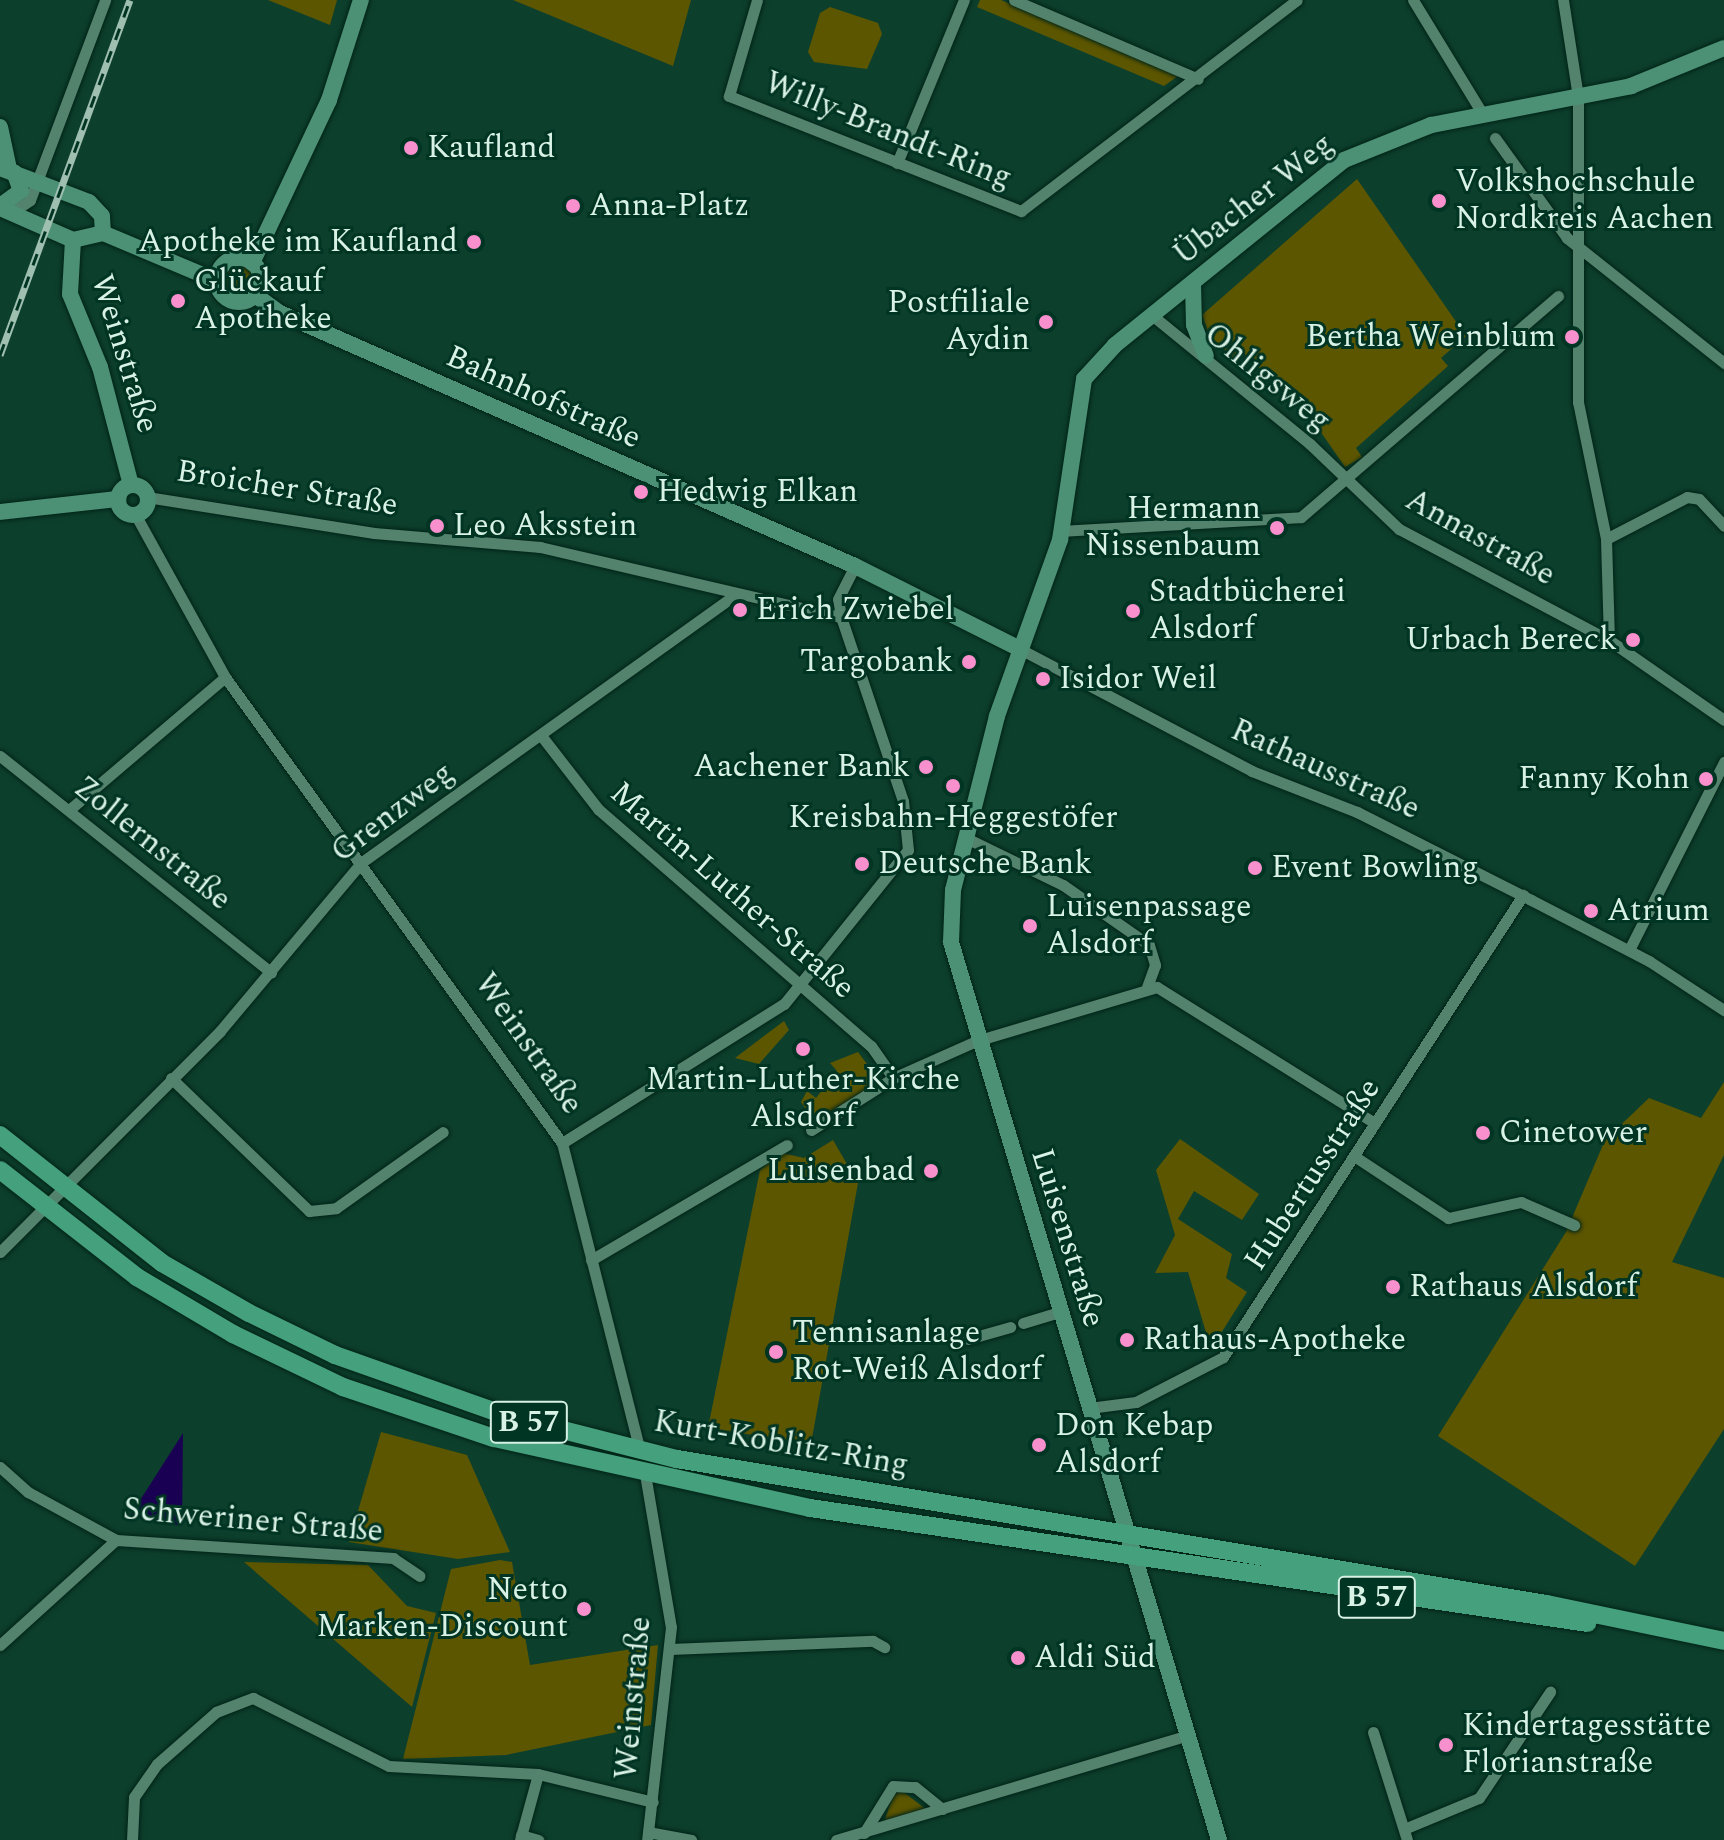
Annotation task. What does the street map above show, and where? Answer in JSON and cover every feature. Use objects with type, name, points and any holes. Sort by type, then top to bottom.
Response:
[{"type":"main road","points":[[252,263],[329,100],[361,0]]},
{"type":"main road","name":"Übacher Weg","points":[[1018,648],[1061,531],[1084,379],[1153,316],[1344,160],[1397,136],[1482,113],[1578,97],[1653,79],[1724,48]]},
{"type":"main road","points":[[0,127],[8,170],[21,191],[4,209],[73,240],[103,233],[217,281],[232,300],[255,295],[261,275],[252,263],[229,261],[217,281]]},
{"type":"main road","points":[[8,170],[97,208],[103,233]]},
{"type":"main road","name":"Weinstraße","points":[[73,240],[70,294],[100,367],[131,485]]},
{"type":"main road","points":[[1193,284],[1194,325],[1206,356]]},
{"type":"main road","name":"Bahnhofstraße","points":[[255,295],[280,313],[855,566]]},
{"type":"main road","points":[[0,512],[118,499],[131,485],[147,497],[135,514],[118,499]]},
{"type":"main road","name":"Rathausstraße","points":[[855,566],[1018,648]]},
{"type":"main road","name":"Luisenstraße","points":[[1018,648],[966,838],[951,942],[976,1041],[1219,1840]]},
{"type":"main road","name":"Kurt-Koblitz-Ring","points":[[0,1135],[62,1191],[162,1263],[335,1355],[504,1415],[640,1449],[1546,1604],[1623,1625]]},
{"type":"main road","name":"Kurt-Koblitz-Ring","points":[[0,1170],[45,1209],[164,1293],[343,1387],[494,1438],[645,1475],[1133,1559],[1545,1621],[1623,1625],[1724,1641]]},
{"type":"street","points":[[4,209],[26,206],[39,181],[105,0]]},
{"type":"street","name":"Willy-Brandt-Ring","points":[[757,0],[729,96],[1010,209],[1029,209],[1297,0]]},
{"type":"street","points":[[897,163],[964,0]]},
{"type":"street","points":[[1014,0],[1198,79]]},
{"type":"street","points":[[1413,0],[1482,113]]},
{"type":"street","points":[[1563,0],[1578,97],[1582,249],[1578,402],[1606,539],[1609,640]]},
{"type":"street","points":[[1495,138],[1582,249],[1724,363]]},
{"type":"street","points":[[1061,531],[1281,522],[1321,506],[1558,296]]},
{"type":"street","name":"Ohligsweg","points":[[1153,316],[1206,356],[1348,481]]},
{"type":"street","name":"Annastraße","points":[[1348,481],[1399,529],[1609,640],[1724,720]]},
{"type":"street","name":"Broicher Straße","points":[[147,497],[374,533],[540,547],[734,596],[841,617]]},
{"type":"street","points":[[1606,539],[1687,497],[1699,499],[1724,526]]},
{"type":"street","name":"Weinstraße","points":[[135,514],[225,677],[362,862],[562,1143],[640,1449],[670,1605],[670,1649],[648,1836]]},
{"type":"street","points":[[562,1143],[722,1047],[800,985],[911,839],[841,617],[838,599],[855,566]]},
{"type":"street","name":"Grenzweg","points":[[45,1209],[271,972],[362,862],[543,738],[734,596]]},
{"type":"street","name":"Rathausstraße","points":[[1018,648],[1252,771],[1357,812],[1523,895],[1629,950],[1724,1010]]},
{"type":"street","points":[[69,810],[225,677]]},
{"type":"street","name":"Martin-Luther-Straße","points":[[543,738],[598,809],[871,1046],[893,1078]]},
{"type":"street","name":"Zollernstraße","points":[[0,756],[271,972]]},
{"type":"street","points":[[1629,950],[1724,762]]},
{"type":"street","points":[[966,838],[1063,885],[1132,932],[1153,954],[1147,987]]},
{"type":"street","name":"Hubertusstraße","points":[[1089,1408],[1126,1405],[1198,1376],[1223,1357],[1523,895]]},
{"type":"street","points":[[811,1130],[893,1078],[976,1041],[1147,987],[1217,1020],[1375,1123]]},
{"type":"street","points":[[171,1078],[309,1211],[336,1208],[443,1132]]},
{"type":"street","points":[[591,1260],[787,1145]]},
{"type":"street","points":[[1354,1156],[1448,1218],[1521,1202],[1574,1225]]},
{"type":"street","points":[[0,1252],[45,1209]]},
{"type":"street","points":[[1023,1323],[1059,1312]]},
{"type":"street","points":[[968,1339],[1010,1327]]},
{"type":"street","name":"Schweriner Straße","points":[[0,1467],[28,1492],[116,1540],[393,1558],[420,1576]]},
{"type":"street","points":[[0,1645],[116,1540]]},
{"type":"street","points":[[670,1649],[873,1641],[884,1647]]},
{"type":"street","points":[[1373,1732],[1405,1834],[1479,1798],[1550,1692]]},
{"type":"street","points":[[132,1840],[129,1813],[142,1783],[235,1701],[269,1701],[339,1745],[389,1766],[538,1774],[653,1802]]},
{"type":"street","points":[[836,1840],[1188,1735]]},
{"type":"street","points":[[538,1774],[520,1838],[538,1840]]},
{"type":"street","points":[[864,1833],[893,1786],[915,1787],[942,1809]]},
{"type":"street","points":[[648,1836],[691,1840]]},
{"type":"shaded area","points":[[268,0],[337,0],[330,25]]},
{"type":"shaded area","points":[[513,0],[691,0],[673,66]]},
{"type":"shaded area","points":[[980,0],[1001,0],[1178,76],[1164,86],[977,7]]},
{"type":"shaded area","points":[[830,7],[878,23],[882,34],[867,69],[814,62],[808,52],[820,13]]},
{"type":"shaded area","points":[[1357,179],[1466,336],[1441,358],[1448,366],[1356,448],[1362,457],[1345,467],[1307,412],[1239,349],[1238,362],[1210,336],[1202,315]]},
{"type":"shaded area","points":[[240,264],[251,269],[256,280],[251,291],[240,296],[229,291],[224,280],[229,269]]},
{"type":"shaded area","points":[[784,1021],[789,1030],[759,1064],[735,1058]]},
{"type":"shaded area","points":[[858,1052],[870,1068],[869,1091],[815,1123],[801,1102],[807,1091],[816,1098],[837,1071],[830,1063]]},
{"type":"shaded area","points":[[1724,1082],[1724,1155],[1672,1262],[1724,1278],[1724,1429],[1635,1566],[1438,1436],[1566,1232],[1605,1140],[1649,1098],[1701,1118]]},
{"type":"shaded area","points":[[1180,1139],[1259,1194],[1242,1220],[1194,1191],[1178,1219],[1232,1254],[1226,1278],[1247,1292],[1211,1349],[1188,1272],[1155,1273],[1175,1235],[1156,1170]]},
{"type":"shaded area","name":"Tennisanlage Rot-Weiß Alsdorf","points":[[833,1140],[858,1183],[811,1444],[708,1428],[760,1170],[782,1153],[804,1158]]},
{"type":"shaded area","points":[[381,1432],[467,1455],[510,1552],[458,1559],[349,1542]]},
{"type":"shaded area","points":[[183,1433],[182,1526],[130,1516]]},
{"type":"shaded area","points":[[500,1560],[512,1562],[530,1665],[658,1645],[651,1725],[506,1755],[403,1759],[451,1569]]},
{"type":"shaded area","points":[[244,1562],[368,1565],[407,1606],[436,1613],[412,1707]]},
{"type":"shaded area","points":[[901,1790],[927,1810],[884,1823],[893,1795]]},
{"type":"railway","points":[[0,355],[130,0]]},
{"type":"place","name":"Kaufland","points":[[411,148]]},
{"type":"place","name":"Volkshochschule Nordkreis Aachen","points":[[1439,201]]},
{"type":"place","name":"Anna-Platz","points":[[573,206]]},
{"type":"place","name":"Apotheke im Kaufland","points":[[474,242]]},
{"type":"place","name":"Glückauf Apotheke","points":[[178,301]]},
{"type":"place","name":"Postfiliale Aydin","points":[[1046,322]]},
{"type":"place","name":"Bertha Weinblum","points":[[1572,337]]},
{"type":"place","name":"Hedwig Elkan","points":[[641,492]]},
{"type":"place","name":"Leo Aksstein","points":[[437,526]]},
{"type":"place","name":"Hermann Nissenbaum","points":[[1277,528]]},
{"type":"place","name":"Erich Zwiebel","points":[[740,610]]},
{"type":"place","name":"Stadtbücherei Alsdorf","points":[[1133,611]]},
{"type":"place","name":"Urbach Bereck","points":[[1633,640]]},
{"type":"place","name":"Targobank","points":[[969,662]]},
{"type":"place","name":"Isidor Weil","points":[[1043,679]]},
{"type":"place","name":"Aachener Bank","points":[[926,767]]},
{"type":"place","name":"Fanny Kohn","points":[[1706,779]]},
{"type":"place","name":"Kreisbahn-Heggestöfer","points":[[953,786]]},
{"type":"place","name":"Deutsche Bank","points":[[862,864]]},
{"type":"place","name":"Event Bowling","points":[[1255,868]]},
{"type":"place","name":"Atrium","points":[[1591,911]]},
{"type":"place","name":"Luisenpassage Alsdorf","points":[[1030,926]]},
{"type":"place","name":"Martin-Luther-Kirche Alsdorf","points":[[803,1049]]},
{"type":"place","name":"Cinetower","points":[[1483,1133]]},
{"type":"place","name":"Luisenbad","points":[[931,1171]]},
{"type":"place","name":"Rathaus Alsdorf","points":[[1393,1287]]},
{"type":"place","name":"Rathaus-Apotheke","points":[[1127,1340]]},
{"type":"place","name":"Tennisanlage Rot-Weiß Alsdorf","points":[[776,1352]]},
{"type":"place","name":"Don Kebap Alsdorf","points":[[1039,1445]]},
{"type":"place","name":"Netto Marken-Discount","points":[[584,1609]]},
{"type":"place","name":"Aldi Süd","points":[[1018,1658]]},
{"type":"place","name":"Kindertagesstätte Florianstraße","points":[[1446,1745]]}]
